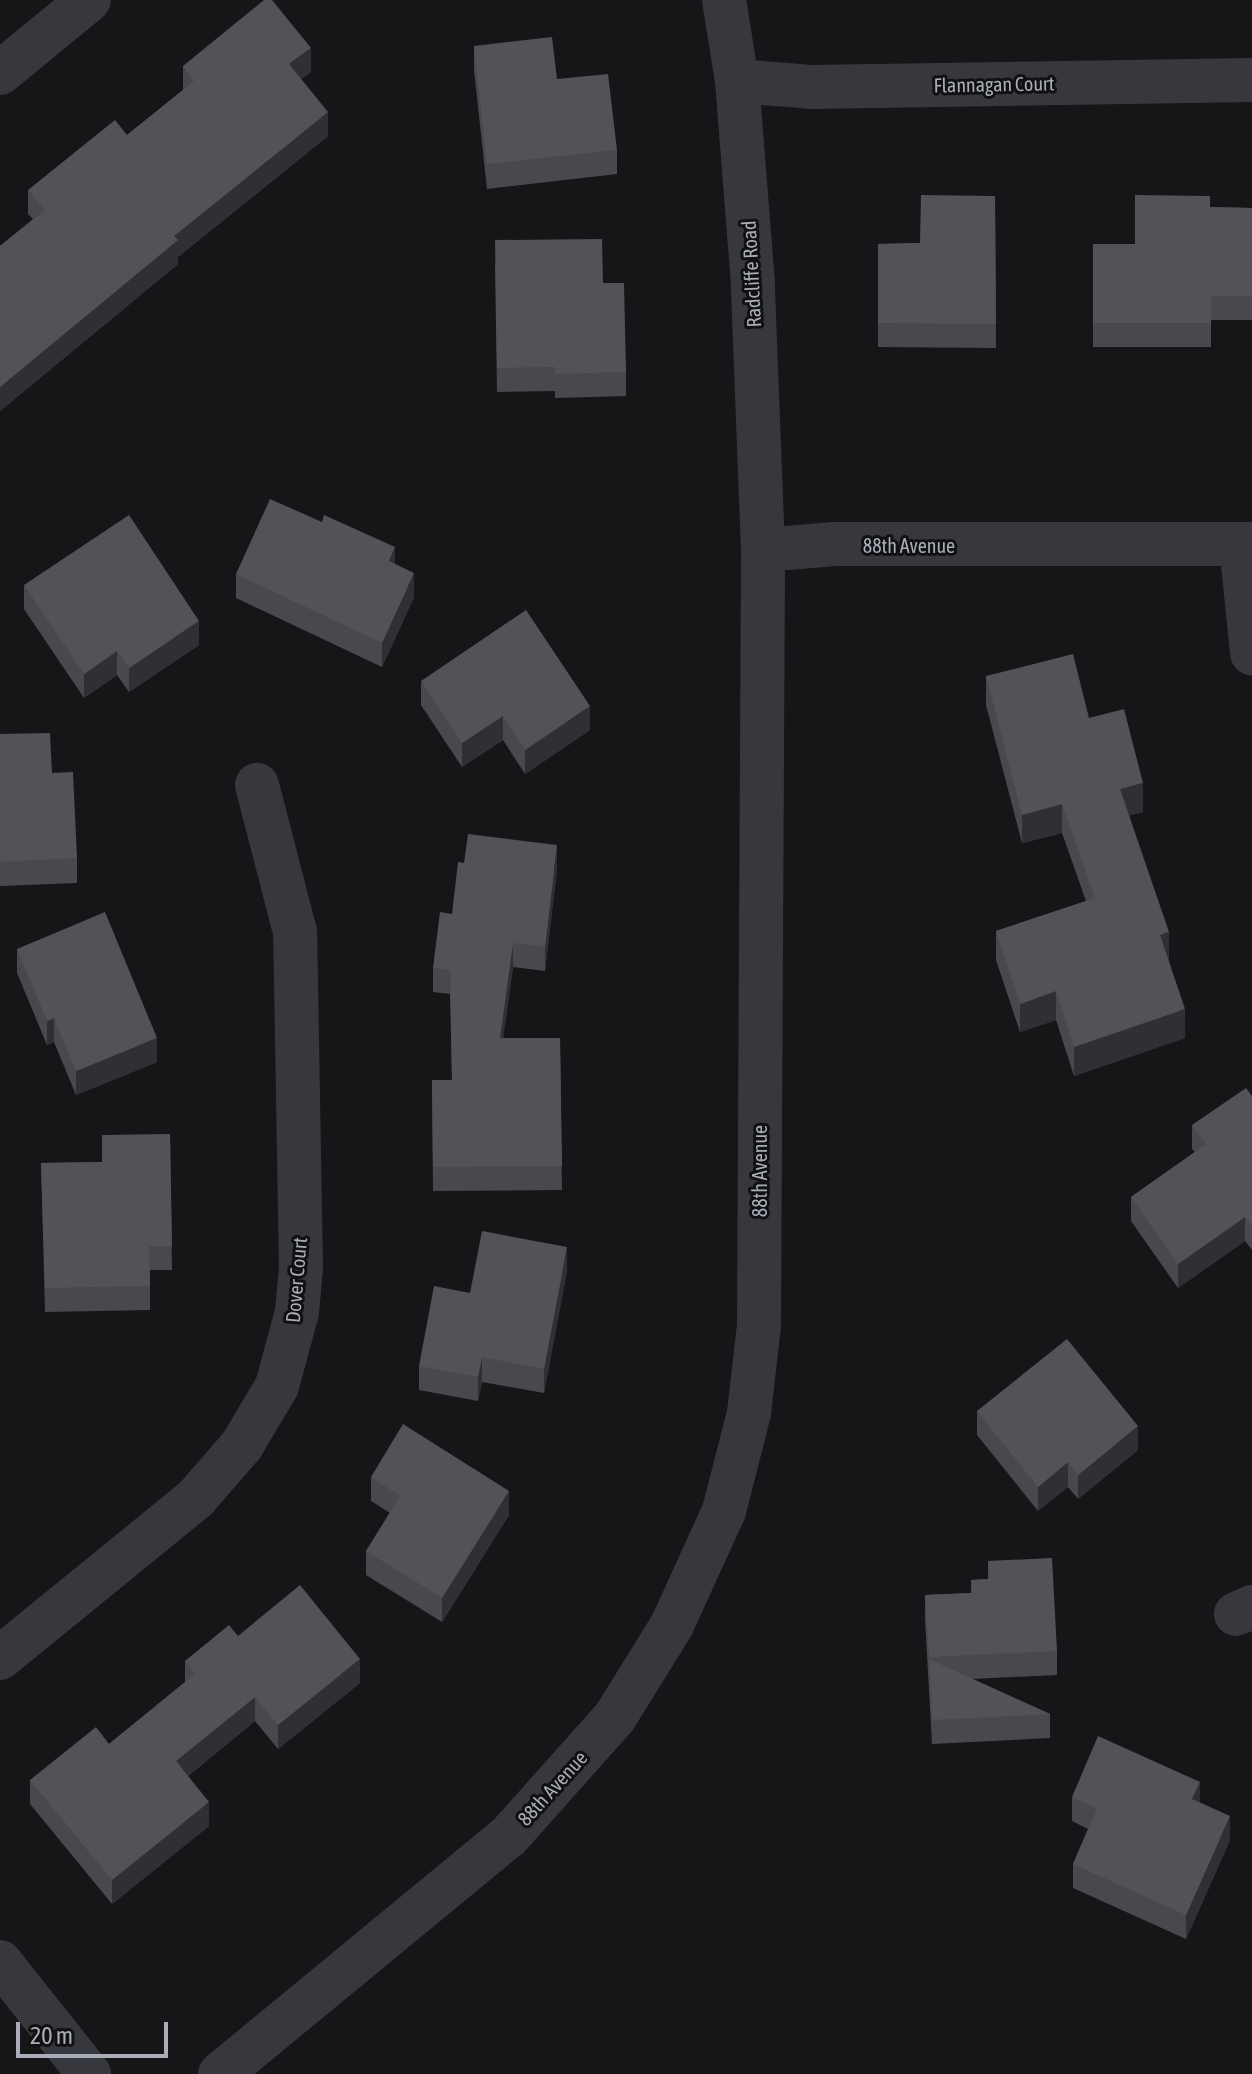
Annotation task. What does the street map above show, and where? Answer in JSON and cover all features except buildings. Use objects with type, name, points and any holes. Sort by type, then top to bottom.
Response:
[{"type":"street","points":[[0,73],[89,0]]},
{"type":"street","name":"Radcliffe Road","points":[[724,0],[737,81],[753,284],[763,550]]},
{"type":"street","name":"Flannagan Court","points":[[737,81],[811,87],[1252,80]]},
{"type":"street","name":"88th Avenue","points":[[220,2074],[508,1837],[596,1739],[615,1717],[672,1625],[724,1511],[749,1413],[759,1325],[763,550],[835,544],[1246,544]]},
{"type":"street","points":[[1246,544],[1252,653]]},
{"type":"street","name":"Dover Court","points":[[0,1658],[196,1498],[242,1445],[277,1386],[297,1312],[301,1268],[295,932],[257,785]]},
{"type":"street","points":[[0,1962],[89,2074]]}]
